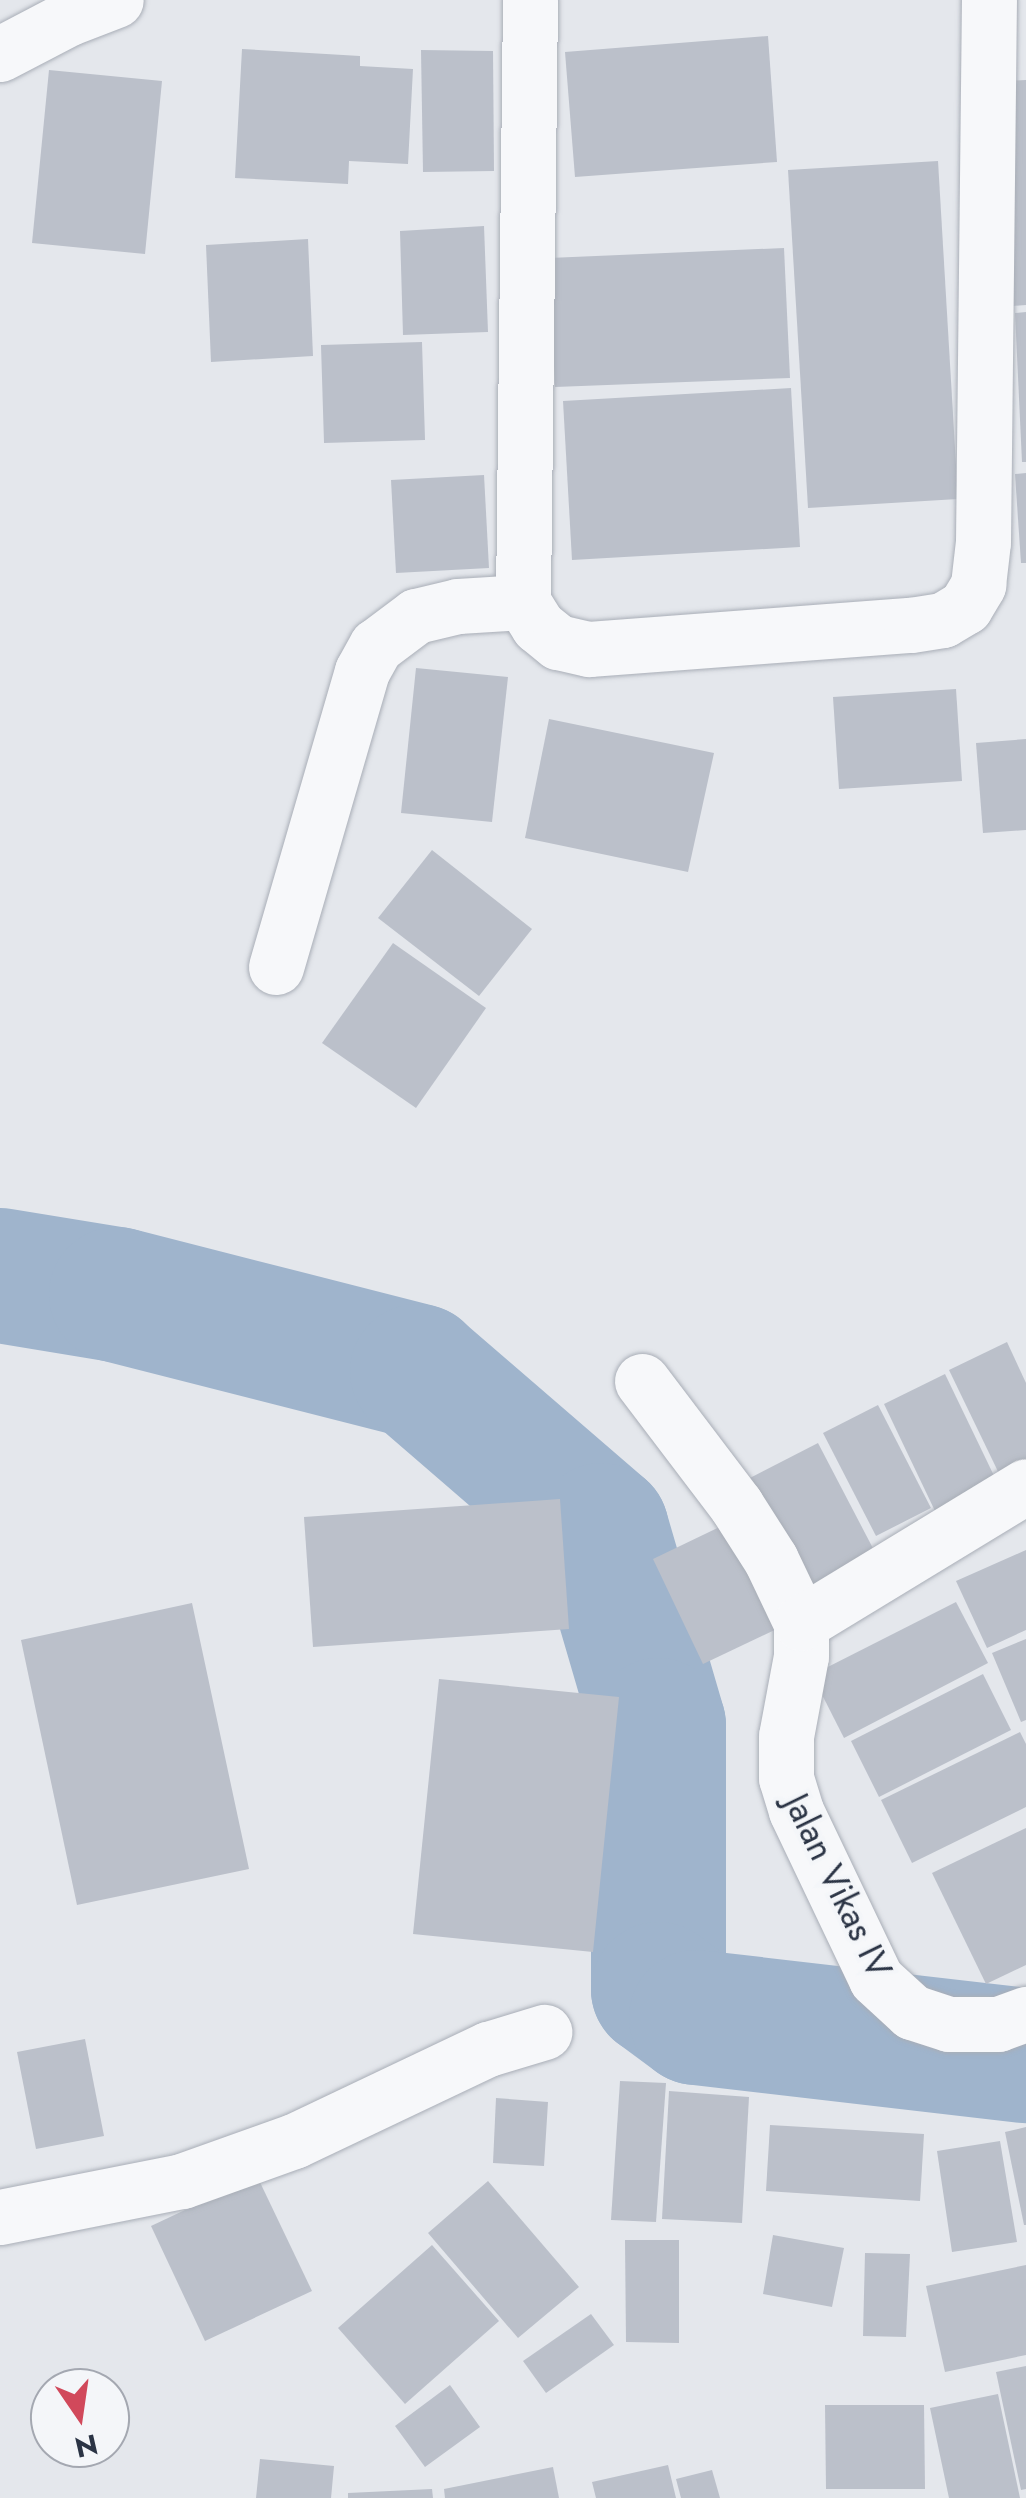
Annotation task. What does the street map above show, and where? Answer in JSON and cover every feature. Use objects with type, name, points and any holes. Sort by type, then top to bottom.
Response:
[{"type":"street","points":[[0,54],[69,18],[116,0]]},
{"type":"street","points":[[530,0],[523,602],[538,626],[558,642],[589,649],[911,625],[942,620],[965,608],[978,586],[983,542],[990,0]]},
{"type":"street","points":[[276,967],[362,671],[376,646],[416,616],[458,606],[523,602]]},
{"type":"street","name":"Jalan Vikas IV","points":[[642,1381],[736,1505],[771,1560],[801,1623],[801,1656],[786,1736],[786,1778],[796,1811],[876,1979],[912,2012],[950,2024],[998,2024],[1026,2014]]},
{"type":"street","points":[[801,1623],[1026,1486]]},
{"type":"street","points":[[0,2217],[182,2181],[294,2141],[488,2050],[544,2032]]},
{"type":"building","points":[[768,36],[777,162],[575,177],[565,52]]},
{"type":"building","points":[[242,49],[360,56],[360,66],[413,69],[408,164],[349,161],[348,184],[235,178]]},
{"type":"building","points":[[421,50],[493,51],[494,171],[423,172]]},
{"type":"building","points":[[49,70],[162,81],[145,254],[32,243]]},
{"type":"building","points":[[1026,80],[1026,305],[1013,306],[1003,81]]},
{"type":"building","points":[[938,161],[958,499],[808,508],[788,170]]},
{"type":"building","points":[[484,226],[488,332],[403,335],[400,231]]},
{"type":"building","points":[[308,239],[313,356],[211,362],[206,245]]},
{"type":"building","points":[[784,248],[790,378],[555,387],[549,258]]},
{"type":"building","points":[[1026,312],[1026,462],[1022,462],[1015,313]]},
{"type":"building","points":[[422,342],[425,440],[324,443],[321,345]]},
{"type":"building","points":[[791,388],[800,547],[572,560],[563,401]]},
{"type":"building","points":[[1026,473],[1026,563],[1021,563],[1015,474]]},
{"type":"building","points":[[484,475],[489,568],[396,573],[391,480]]},
{"type":"building","points":[[416,668],[508,677],[492,822],[401,813]]},
{"type":"building","points":[[956,689],[962,781],[839,789],[833,697]]},
{"type":"building","points":[[549,719],[714,753],[688,872],[525,838]]},
{"type":"building","points":[[1026,739],[1026,830],[983,833],[976,743]]},
{"type":"building","points":[[432,850],[532,929],[479,996],[378,918]]},
{"type":"building","points":[[393,943],[486,1008],[416,1108],[322,1043]]},
{"type":"building","points":[[1007,1342],[1026,1383],[1026,1476],[1005,1486],[949,1370]]},
{"type":"building","points":[[945,1374],[997,1482],[935,1511],[884,1404]]},
{"type":"building","points":[[878,1405],[931,1508],[876,1536],[823,1433]]},
{"type":"building","points":[[818,1443],[877,1556],[807,1593],[746,1480]]},
{"type":"building","points":[[560,1499],[569,1629],[313,1647],[304,1517]]},
{"type":"building","points":[[732,1521],[781,1627],[703,1664],[653,1559]]},
{"type":"building","points":[[1026,1550],[1026,1630],[987,1648],[956,1581]]},
{"type":"building","points":[[956,1602],[988,1663],[844,1738],[812,1675]]},
{"type":"building","points":[[192,1603],[249,1869],[77,1905],[21,1640]]},
{"type":"building","points":[[1026,1639],[1026,1720],[1021,1722],[992,1653]]},
{"type":"building","points":[[983,1674],[1011,1730],[879,1797],[851,1741]]},
{"type":"building","points":[[439,1679],[619,1697],[593,1952],[413,1934]]},
{"type":"building","points":[[1020,1732],[1026,1744],[1026,1807],[912,1863],[881,1800]]},
{"type":"building","points":[[1026,1828],[1026,1965],[986,1984],[932,1873]]},
{"type":"building","points":[[85,2039],[104,2136],[36,2149],[17,2052]]},
{"type":"building","points":[[620,2081],[666,2083],[656,2222],[611,2220]]},
{"type":"building","points":[[669,2091],[749,2097],[742,2223],[662,2219]]},
{"type":"building","points":[[496,2098],[548,2102],[544,2166],[493,2163]]},
{"type":"building","points":[[770,2125],[924,2134],[920,2201],[766,2191]]},
{"type":"building","points":[[1026,2127],[1026,2225],[1024,2225],[1005,2132]]},
{"type":"building","points":[[1000,2141],[1017,2242],[952,2252],[937,2151]]},
{"type":"building","points":[[257,2176],[312,2291],[205,2341],[151,2226]]},
{"type":"building","points":[[488,2181],[579,2287],[518,2338],[428,2233]]},
{"type":"building","points":[[773,2235],[844,2248],[832,2307],[763,2294]]},
{"type":"building","points":[[625,2240],[679,2240],[679,2343],[626,2342]]},
{"type":"building","points":[[432,2245],[499,2321],[405,2404],[338,2328]]},
{"type":"building","points":[[865,2253],[910,2254],[906,2337],[863,2336]]},
{"type":"building","points":[[1026,2265],[1026,2355],[945,2372],[926,2286]]},
{"type":"building","points":[[591,2314],[614,2345],[546,2393],[523,2361]]},
{"type":"building","points":[[1026,2366],[1026,2489],[1021,2490],[996,2372]]},
{"type":"building","points":[[450,2385],[480,2427],[425,2467],[395,2426]]},
{"type":"building","points":[[998,2394],[1020,2498],[949,2498],[930,2408]]},
{"type":"building","points":[[825,2405],[924,2405],[925,2489],[826,2489]]},
{"type":"building","points":[[260,2459],[334,2466],[331,2498],[256,2498]]},
{"type":"building","points":[[668,2465],[676,2498],[596,2498],[592,2482]]},
{"type":"building","points":[[553,2467],[559,2498],[445,2498],[444,2489]]},
{"type":"building","points":[[712,2470],[720,2498],[681,2498],[676,2479]]},
{"type":"building","points":[[432,2489],[433,2498],[348,2498],[348,2493]]},
{"type":"waterway","points":[[0,1275],[116,1294],[417,1371],[601,1530],[658,1725],[658,1989],[696,2017],[1026,2055]]}]
